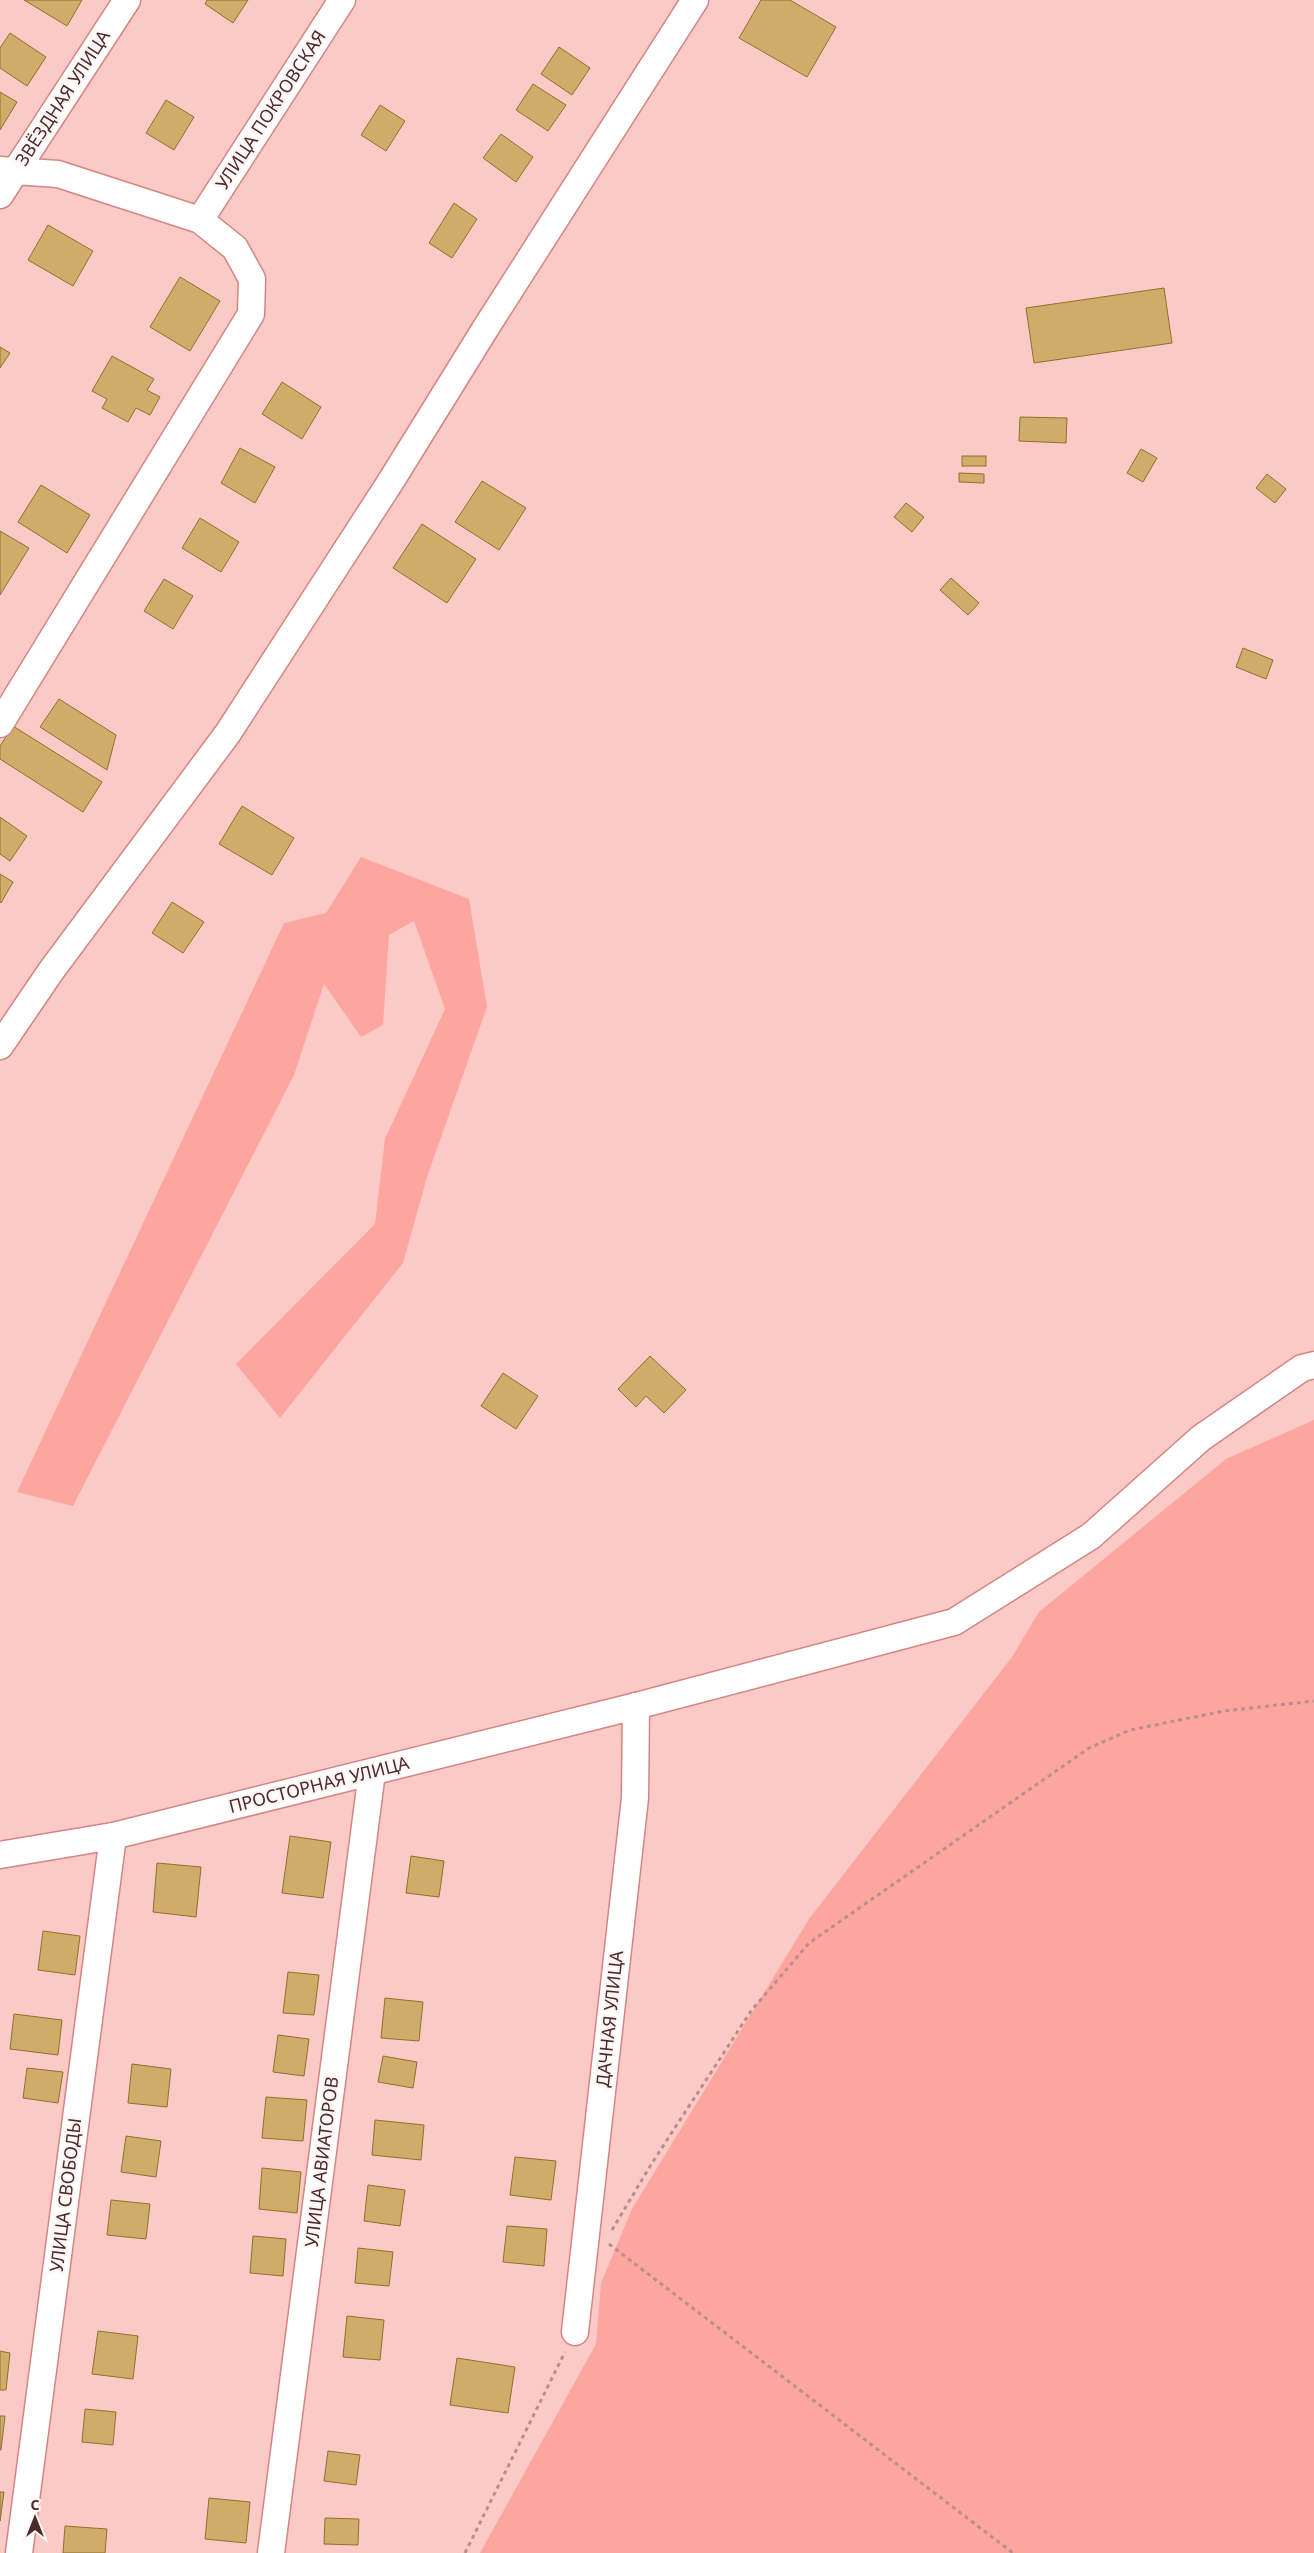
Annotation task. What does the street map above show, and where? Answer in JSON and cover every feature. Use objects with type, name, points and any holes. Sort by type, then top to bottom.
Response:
[{"type":"street","name":"ЗВЁЗДНАЯ УЛИЦА","points":[[0,195],[7,171],[127,0]]},
{"type":"street","name":"УЛИЦА ПОКРОВСКАЯ","points":[[200,220],[342,0]]},
{"type":"street","points":[[1,1042],[50,971],[228,733],[391,481],[487,326],[695,0]]},
{"type":"street","points":[[0,724],[251,314],[252,279],[235,248],[200,220],[58,174],[7,171]]},
{"type":"street","name":"ПРОСТОРНАЯ УЛИЦА","points":[[0,1855],[113,1836],[636,1706],[954,1622],[1091,1536],[1201,1438],[1302,1368],[1314,1365]]},
{"type":"street","name":"ДАЧНАЯ УЛИЦА","points":[[575,2332],[595,2241],[635,1798],[636,1706]]},
{"type":"street","name":"УЛИЦА АВИАТОРОВ","points":[[271,2553],[372,1772]]},
{"type":"street","name":"УЛИЦА СВОБОДЫ","points":[[19,2553],[113,1836]]},
{"type":"path","points":[[1013,2553],[595,2241],[652,2163],[751,2011],[809,1943],[1089,1748],[1139,1728],[1224,1711],[1314,1701]]},
{"type":"path","points":[[465,2553],[575,2332]]},
{"type":"shaded area","points":[[361,857],[469,899],[487,1007],[427,1177],[403,1263],[280,1418],[236,1364],[375,1224],[385,1139],[445,1009],[414,921],[389,935],[383,1025],[361,1037],[324,984],[294,1075],[73,1506],[17,1492],[284,923],[326,913]]},
{"type":"shaded area","points":[[1314,1420],[1314,2553],[480,2553],[596,2344],[601,2283],[632,2209],[809,1919],[1012,1657],[1039,1612],[1226,1459]]},
{"type":"building","points":[[24,0],[82,0],[67,26]]},
{"type":"building","points":[[207,0],[248,0],[233,23],[205,4]]},
{"type":"building","points":[[761,0],[790,0],[836,27],[807,77],[739,38]]},
{"type":"building","points":[[10,33],[46,57],[27,86],[0,68],[0,48]]},
{"type":"building","points":[[559,47],[590,68],[572,95],[541,74]]},
{"type":"building","points":[[533,84],[566,105],[548,131],[516,110]]},
{"type":"building","points":[[0,92],[17,102],[0,130]]},
{"type":"building","points":[[166,100],[194,117],[174,150],[146,133]]},
{"type":"building","points":[[380,105],[405,121],[386,151],[361,135]]},
{"type":"building","points":[[501,134],[533,157],[516,182],[483,158]]},
{"type":"building","points":[[454,203],[477,219],[452,258],[429,243]]},
{"type":"building","points":[[48,225],[93,251],[73,286],[28,260]]},
{"type":"building","points":[[180,277],[220,301],[190,351],[150,327]]},
{"type":"building","points":[[1164,288],[1172,343],[1034,363],[1026,308]]},
{"type":"building","points":[[0,347],[10,353],[0,368]]},
{"type":"building","points":[[112,356],[154,379],[147,390],[160,397],[150,415],[136,408],[128,422],[102,408],[107,399],[92,391]]},
{"type":"building","points":[[282,382],[321,407],[302,439],[262,414]]},
{"type":"building","points":[[1020,417],[1067,418],[1066,443],[1019,441]]},
{"type":"building","points":[[240,448],[275,467],[255,503],[221,483]]},
{"type":"building","points":[[1141,449],[1157,458],[1143,482],[1127,473]]},
{"type":"building","points":[[962,456],[986,456],[986,466],[962,466]]},
{"type":"building","points":[[959,473],[984,474],[984,483],[959,482]]},
{"type":"building","points":[[1267,474],[1286,489],[1275,503],[1256,488]]},
{"type":"building","points":[[482,481],[526,508],[499,550],[455,522]]},
{"type":"building","points":[[41,485],[90,515],[67,553],[18,522]]},
{"type":"building","points":[[906,503],[924,517],[912,532],[894,517]]},
{"type":"building","points":[[200,518],[239,542],[221,572],[182,548]]},
{"type":"building","points":[[422,524],[476,559],[447,603],[393,568]]},
{"type":"building","points":[[0,531],[29,548],[0,595]]},
{"type":"building","points":[[951,578],[979,603],[968,615],[940,590]]},
{"type":"building","points":[[164,579],[193,596],[173,629],[144,611]]},
{"type":"building","points":[[1243,648],[1273,660],[1266,679],[1236,667]]},
{"type":"building","points":[[59,699],[116,735],[107,770],[40,727]]},
{"type":"building","points":[[13,726],[102,782],[83,812],[0,759],[0,746]]},
{"type":"building","points":[[242,806],[294,838],[272,875],[219,844]]},
{"type":"building","points":[[0,817],[27,836],[10,861],[0,854]]},
{"type":"building","points":[[0,874],[13,882],[1,903],[0,902]]},
{"type":"building","points":[[172,902],[204,922],[183,953],[152,933]]},
{"type":"building","points":[[650,1356],[686,1390],[664,1413],[646,1396],[636,1407],[618,1389]]},
{"type":"building","points":[[503,1373],[538,1396],[516,1429],[481,1406]]},
{"type":"building","points":[[290,1836],[331,1842],[323,1898],[282,1893]]},
{"type":"building","points":[[411,1856],[444,1861],[439,1897],[406,1893]]},
{"type":"building","points":[[157,1863],[201,1867],[196,1917],[153,1912]]},
{"type":"building","points":[[43,1931],[80,1936],[75,1975],[38,1970]]},
{"type":"building","points":[[288,1972],[319,1975],[314,2015],[283,2013]]},
{"type":"building","points":[[385,1998],[423,2002],[419,2041],[381,2038]]},
{"type":"building","points":[[14,2014],[62,2020],[58,2055],[10,2049]]},
{"type":"building","points":[[278,2035],[309,2039],[304,2076],[273,2072]]},
{"type":"building","points":[[383,2056],[417,2062],[413,2088],[378,2082]]},
{"type":"building","points":[[132,2064],[171,2069],[167,2107],[128,2103]]},
{"type":"building","points":[[27,2068],[63,2072],[58,2103],[23,2098]]},
{"type":"building","points":[[266,2097],[307,2100],[303,2141],[262,2138]]},
{"type":"building","points":[[375,2120],[424,2125],[421,2160],[372,2155]]},
{"type":"building","points":[[126,2136],[161,2141],[156,2177],[121,2172]]},
{"type":"building","points":[[515,2157],[556,2161],[551,2200],[510,2195]]},
{"type":"building","points":[[262,2168],[301,2172],[297,2213],[259,2209]]},
{"type":"building","points":[[368,2185],[405,2190],[400,2226],[364,2221]]},
{"type":"building","points":[[111,2200],[150,2204],[146,2239],[107,2235]]},
{"type":"building","points":[[507,2226],[547,2229],[544,2266],[503,2262]]},
{"type":"building","points":[[253,2236],[286,2239],[283,2276],[250,2273]]},
{"type":"building","points":[[358,2248],[393,2252],[389,2286],[355,2283]]},
{"type":"building","points":[[347,2316],[384,2320],[380,2360],[343,2357]]},
{"type":"building","points":[[98,2331],[138,2336],[133,2379],[92,2374]]},
{"type":"building","points":[[0,2351],[10,2353],[6,2390],[0,2390]]},
{"type":"building","points":[[457,2358],[515,2367],[508,2413],[450,2405]]},
{"type":"building","points":[[85,2409],[116,2412],[113,2445],[82,2442]]},
{"type":"building","points":[[0,2416],[5,2416],[1,2450],[0,2450]]},
{"type":"building","points":[[328,2451],[360,2455],[356,2485],[324,2481]]},
{"type":"building","points":[[0,2492],[4,2492],[0,2521]]},
{"type":"building","points":[[209,2498],[250,2502],[246,2543],[205,2539]]},
{"type":"building","points":[[325,2518],[359,2519],[358,2545],[324,2544]]},
{"type":"building","points":[[65,2526],[107,2529],[105,2553],[63,2553]]}]
